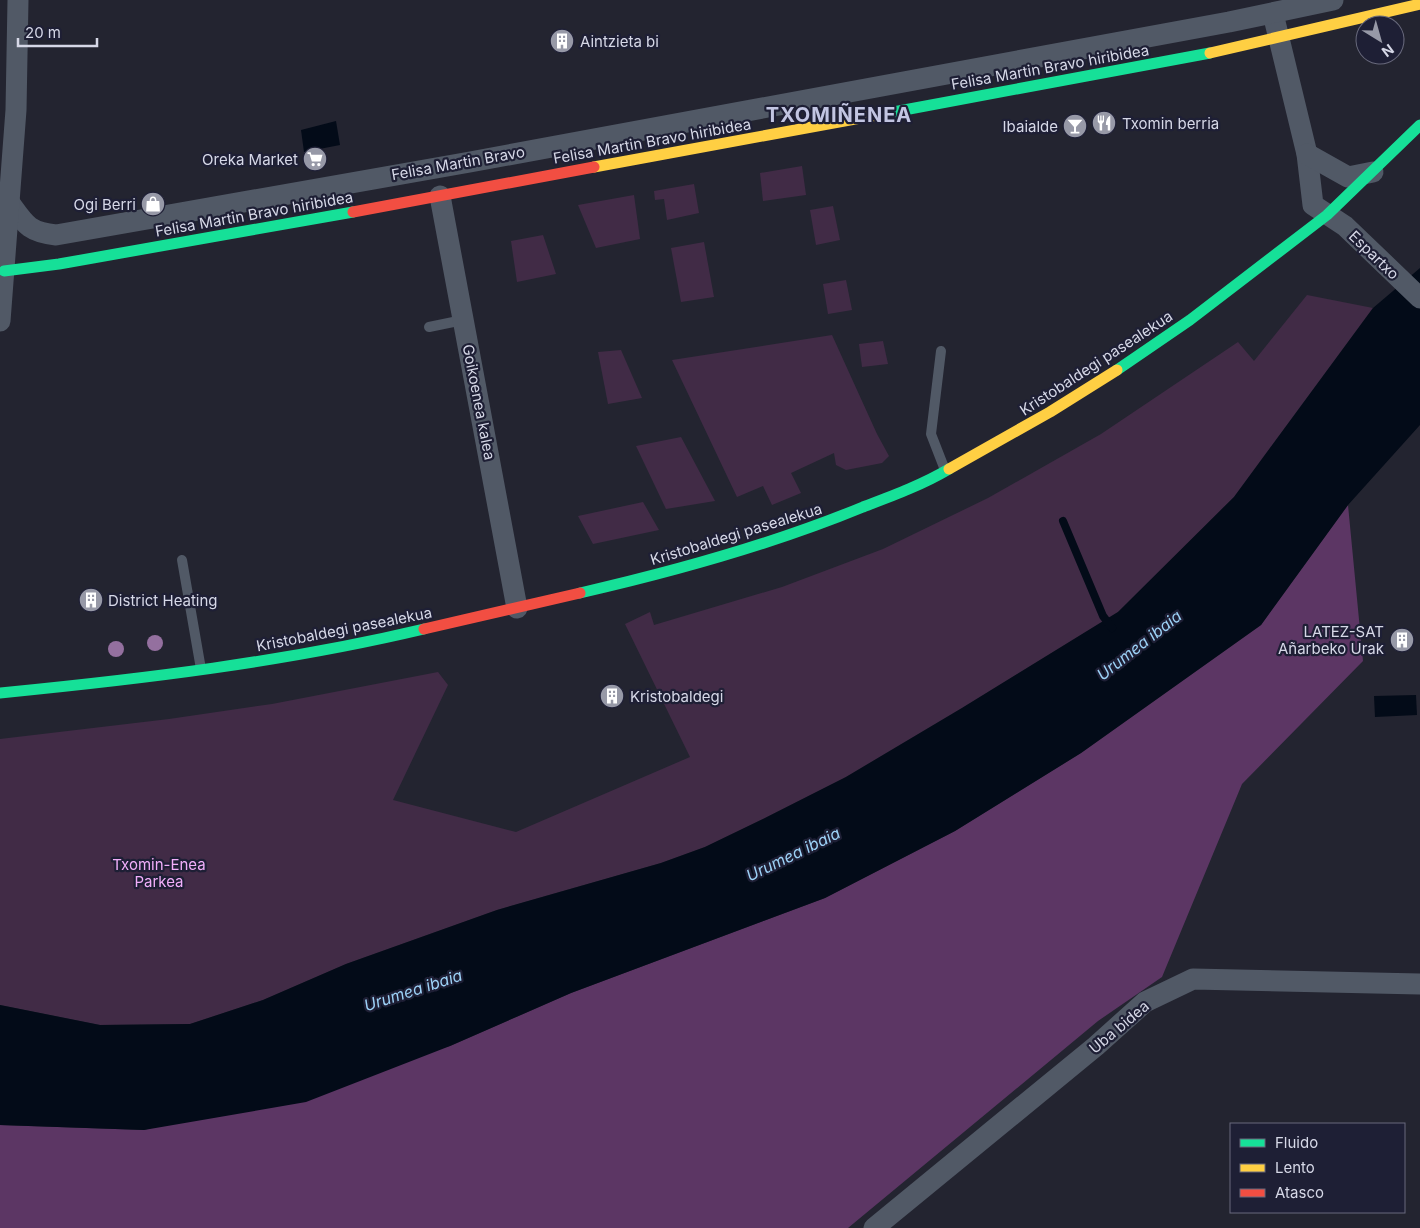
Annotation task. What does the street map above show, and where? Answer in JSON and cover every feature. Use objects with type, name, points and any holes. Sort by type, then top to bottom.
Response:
[{"type":"street","points":[[0,321],[16,110],[18,0]]},
{"type":"street","name":"Felisa Martin Bravo","points":[[9,202],[28,227],[40,233],[56,235],[470,162],[1272,6],[1333,0]]},
{"type":"street","name":"Felisa Martin Bravo hiribidea","points":[[4,270],[59,264],[440,196],[1225,50],[1420,4]]},
{"type":"street","name":"Espartxo","points":[[1272,6],[1307,154],[1313,205],[1345,226],[1351,234],[1420,298]]},
{"type":"street","name":"Kristobaldegi pasealekua","points":[[3,693],[201,670],[275,659],[388,638],[641,579],[759,546],[824,523],[901,492],[946,471],[1050,412],[1122,367],[1190,320],[1327,215],[1420,125]]},
{"type":"street","points":[[1307,154],[1348,177],[1373,172]]},
{"type":"street","name":"Goikoenea kalea","points":[[440,196],[517,608]]},
{"type":"street","name":"Uba bidea","points":[[874,1228],[1096,1046],[1145,1002],[1193,979],[1420,984]]},
{"type":"lane","points":[[429,327],[463,320]]},
{"type":"lane","points":[[941,351],[931,434],[946,471]]},
{"type":"lane","points":[[182,560],[201,670]]},
{"type":"green space","points":[[802,166],[806,195],[763,201],[760,173]]},
{"type":"green space","points":[[694,184],[699,213],[667,220],[664,199],[655,200],[654,191]]},
{"type":"green space","points":[[634,195],[640,239],[596,248],[578,205]]},
{"type":"green space","points":[[833,206],[840,240],[816,245],[810,210]]},
{"type":"green space","points":[[543,235],[556,274],[517,282],[511,241]]},
{"type":"green space","points":[[704,242],[714,297],[681,302],[671,248]]},
{"type":"green space","points":[[846,280],[852,310],[828,314],[823,284]]},
{"type":"green space","name":"Txomin-Enea Parkea","points":[[1307,295],[1373,308],[1234,497],[1118,612],[846,777],[705,847],[661,863],[497,910],[346,964],[263,1000],[190,1024],[100,1025],[0,1005],[0,739],[169,719],[272,704],[438,672],[448,685],[393,800],[516,832],[690,757],[625,624],[650,612],[654,625],[782,587],[883,549],[988,498],[1101,434],[1238,342],[1254,361]]},
{"type":"green space","points":[[832,335],[889,456],[882,463],[846,470],[836,465],[834,453],[791,473],[801,493],[772,505],[763,486],[737,497],[672,360]]},
{"type":"green space","points":[[883,341],[888,364],[862,367],[859,344]]},
{"type":"green space","points":[[621,350],[642,398],[608,404],[598,352]]},
{"type":"green space","points":[[681,437],[715,501],[666,509],[636,446]]},
{"type":"green space","points":[[643,502],[659,530],[593,544],[578,516]]},
{"type":"shaded area","points":[[1348,505],[1363,661],[1242,784],[1162,977],[1098,1021],[848,1228],[0,1228],[0,1125],[144,1130],[450,1046],[571,993],[825,898],[955,831],[1081,753],[1261,625]]},
{"type":"water","points":[[336,121],[340,145],[304,152],[301,130]]},
{"type":"water","name":"Urumea ibaia","points":[[1420,268],[1420,425],[1348,505],[1261,625],[1081,753],[955,831],[825,898],[571,993],[450,1046],[306,1102],[144,1130],[0,1125],[0,1005],[100,1025],[190,1024],[263,1000],[346,964],[497,910],[661,863],[705,847],[846,777],[962,708],[1118,612],[1234,497],[1373,308]]},
{"type":"water","points":[[1416,695],[1417,715],[1375,717],[1374,696]]},
{"type":"waterway","points":[[1063,521],[1103,616],[1112,628]]},
{"type":"traffic: fast","points":[[888,113],[1210,53]]},
{"type":"traffic: fast","points":[[1117,370],[1190,320],[1327,215],[1420,125]]},
{"type":"traffic: fast","points":[[4,271],[59,264],[353,212]]},
{"type":"traffic: fast","points":[[580,593],[652,576],[758,545],[828,521],[907,490],[949,469]]},
{"type":"traffic: fast","points":[[0,693],[107,682],[213,668],[319,651],[424,629]]},
{"type":"traffic: slow","points":[[1210,53],[1420,4]]},
{"type":"traffic: slow","points":[[594,167],[888,113]]},
{"type":"traffic: slow","points":[[949,469],[1050,412],[1117,370]]},
{"type":"traffic: jam","points":[[353,212],[594,167]]},
{"type":"traffic: jam","points":[[424,629],[580,593]]},
{"type":"place","name":"Aintzieta bi","points":[[562,41]]},
{"type":"place","name":"Txomin berria","points":[[1104,123]]},
{"type":"place","name":"Ibaialde","points":[[1075,126]]},
{"type":"place","name":"Oreka Market","points":[[315,159]]},
{"type":"place","name":"Ogi Berri","points":[[153,204]]},
{"type":"place","name":"District Heating","points":[[91,600]]},
{"type":"place","name":"LATEZ-SAT Añarbeko Urak","points":[[1402,640]]},
{"type":"place","name":"Kristobaldegi","points":[[612,696]]},
{"type":"district","name":"TXOMIÑENEA","points":[[839,115]]}]
